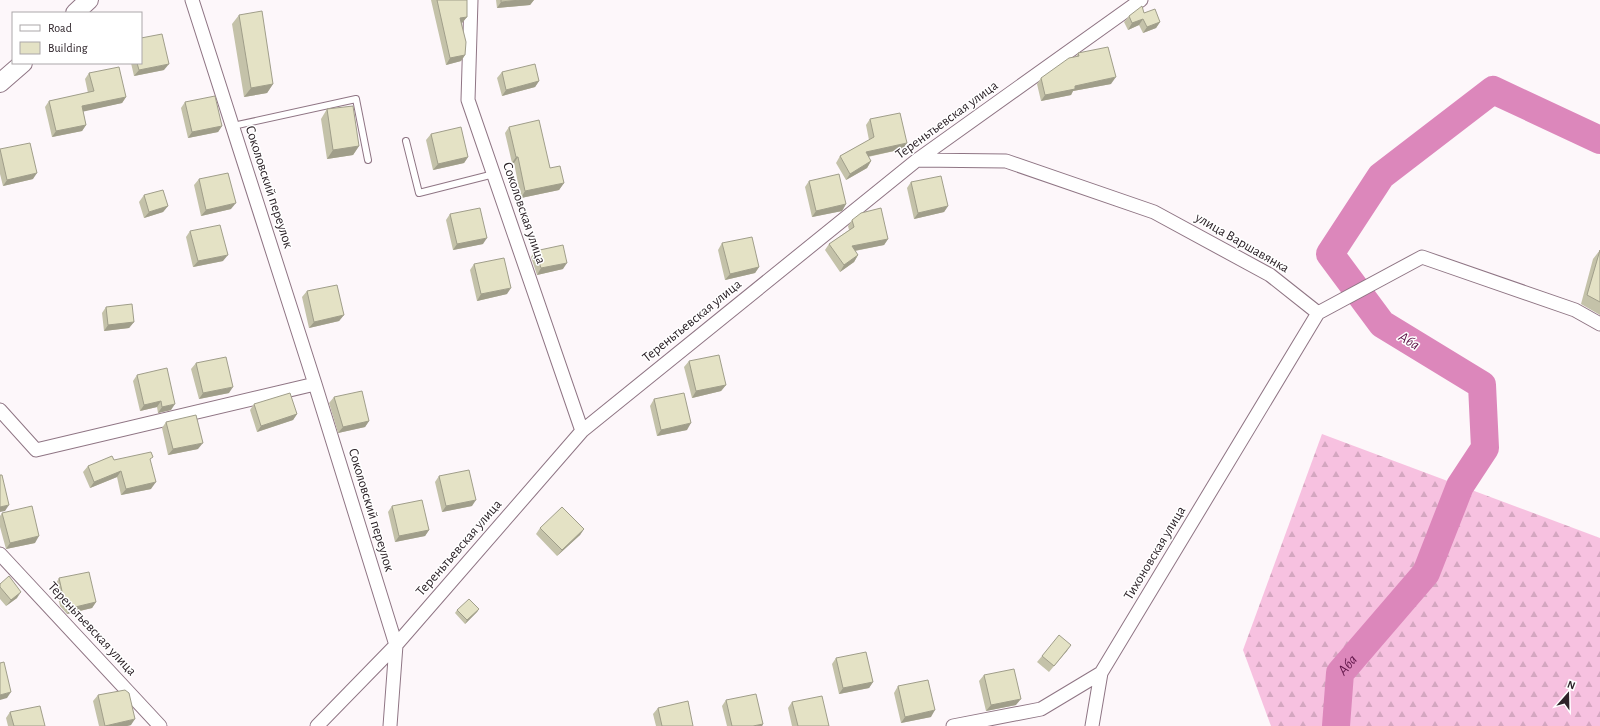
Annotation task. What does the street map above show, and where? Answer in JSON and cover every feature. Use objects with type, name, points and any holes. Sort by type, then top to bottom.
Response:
[{"type":"main road","points":[[76,12],[89,0]]},
{"type":"main road","points":[[0,83],[22,64]]},
{"type":"street","name":"Соколовский переулок","points":[[192,0],[315,384],[396,645]]},
{"type":"street","name":"Соколовская улица","points":[[471,0],[468,100],[582,431]]},
{"type":"street","name":"Тереньтьевская улица","points":[[317,726],[396,645],[582,431],[917,160],[1141,0]]},
{"type":"street","name":"улица Варшавянка","points":[[917,160],[1006,161],[1154,212],[1270,275],[1318,313]]},
{"type":"street","points":[[1318,313],[1422,257],[1575,310],[1600,324]]},
{"type":"street","name":"Тихоновская улица","points":[[953,726],[1041,709],[1101,673],[1318,313]]},
{"type":"street","points":[[0,410],[36,450],[315,384]]},
{"type":"street","name":"Тереньтьевская улица","points":[[0,554],[160,726]]},
{"type":"street","points":[[390,726],[396,645]]},
{"type":"street","points":[[1092,726],[1101,673]]},
{"type":"lane","points":[[233,126],[356,99],[368,160]]},
{"type":"lane","points":[[406,141],[419,193],[494,174]]},
{"type":"green space","points":[[1322,434],[1600,538],[1600,726],[1271,726],[1243,650]]},
{"type":"building","points":[[437,0],[467,0],[467,17],[460,18],[466,42],[465,55],[450,58]]},
{"type":"building","points":[[501,0],[520,0],[501,2]]},
{"type":"building","points":[[1142,6],[1144,13],[1155,9],[1160,22],[1147,27],[1143,19],[1132,23],[1129,16]]},
{"type":"building","points":[[262,11],[273,84],[251,88],[239,15]]},
{"type":"building","points":[[162,34],[169,64],[139,70],[137,64],[142,64],[142,38]]},
{"type":"building","points":[[1108,47],[1116,77],[1075,86],[1075,89],[1045,95],[1041,78],[1069,58],[1079,56],[1078,53]]},
{"type":"building","points":[[535,64],[539,81],[506,90],[502,72]]},
{"type":"building","points":[[119,67],[126,97],[82,106],[86,125],[56,131],[49,101],[94,91],[89,73]]},
{"type":"building","points":[[215,96],[222,126],[192,132],[185,102]]},
{"type":"building","points":[[353,106],[359,146],[333,150],[327,109]]},
{"type":"building","points":[[900,113],[907,143],[866,152],[871,161],[850,174],[840,156],[874,137],[870,119]]},
{"type":"building","points":[[539,120],[550,168],[560,166],[564,183],[525,191],[518,157],[516,157],[509,127]]},
{"type":"building","points":[[461,127],[468,157],[438,164],[431,134]]},
{"type":"building","points":[[30,143],[37,173],[7,180],[0,149]]},
{"type":"building","points":[[228,173],[236,203],[206,210],[199,179]]},
{"type":"building","points":[[839,174],[846,204],[816,211],[809,181]]},
{"type":"building","points":[[941,176],[948,206],[918,213],[911,182]]},
{"type":"building","points":[[163,190],[168,206],[149,212],[144,195]]},
{"type":"building","points":[[480,208],[487,238],[457,244],[450,214]]},
{"type":"building","points":[[881,208],[888,239],[852,246],[858,255],[844,265],[829,244],[854,227],[852,220],[861,213]]},
{"type":"building","points":[[220,225],[228,255],[198,261],[190,231]]},
{"type":"building","points":[[752,237],[759,267],[730,274],[722,243]]},
{"type":"building","points":[[563,245],[567,263],[541,268],[535,251]]},
{"type":"building","points":[[1600,250],[1600,302],[1587,295]]},
{"type":"building","points":[[504,258],[511,288],[481,294],[474,264]]},
{"type":"building","points":[[337,285],[344,315],[314,322],[307,291]]},
{"type":"building","points":[[132,304],[134,322],[108,325],[106,307]]},
{"type":"building","points":[[719,355],[726,385],[696,391],[689,361]]},
{"type":"building","points":[[226,357],[233,387],[203,393],[196,363]]},
{"type":"building","points":[[167,368],[175,404],[162,407],[161,401],[144,405],[137,375]]},
{"type":"building","points":[[362,391],[369,421],[343,427],[334,397]]},
{"type":"building","points":[[290,393],[297,414],[261,426],[254,404]]},
{"type":"building","points":[[684,393],[691,423],[661,430],[654,399]]},
{"type":"building","points":[[196,415],[203,443],[173,449],[166,422]]},
{"type":"building","points":[[151,452],[153,457],[150,459],[156,482],[126,489],[121,471],[94,482],[88,466],[112,456],[114,460]]},
{"type":"building","points":[[469,470],[476,500],[446,506],[439,476]]},
{"type":"building","points":[[0,475],[2,475],[9,505],[0,507]]},
{"type":"building","points":[[422,500],[429,530],[399,536],[392,506]]},
{"type":"building","points":[[32,506],[39,536],[10,543],[2,513]]},
{"type":"building","points":[[562,507],[584,529],[562,550],[540,528]]},
{"type":"building","points":[[89,572],[96,602],[71,608],[64,600],[59,578]]},
{"type":"building","points":[[9,576],[21,592],[11,600],[0,587],[0,584]]},
{"type":"building","points":[[469,599],[479,609],[467,620],[457,610]]},
{"type":"building","points":[[1059,635],[1071,645],[1054,666],[1042,656]]},
{"type":"building","points":[[866,652],[873,682],[843,688],[836,658]]},
{"type":"building","points":[[4,662],[11,692],[0,695],[0,663]]},
{"type":"building","points":[[1014,669],[1021,699],[991,705],[984,675]]},
{"type":"building","points":[[928,680],[935,710],[905,717],[898,686]]},
{"type":"building","points":[[125,690],[129,693],[135,719],[105,726],[98,695]]},
{"type":"building","points":[[756,694],[763,724],[753,726],[732,726],[726,700]]},
{"type":"building","points":[[822,696],[829,726],[798,726],[792,702]]},
{"type":"building","points":[[688,701],[693,726],[662,726],[658,708]]},
{"type":"building","points":[[40,706],[45,726],[14,726],[10,712]]},
{"type":"waterway","name":"Аба","points":[[1336,726],[1340,673],[1426,573],[1460,486],[1485,448],[1482,385],[1382,324],[1330,254],[1381,176],[1493,90],[1600,140]]}]
